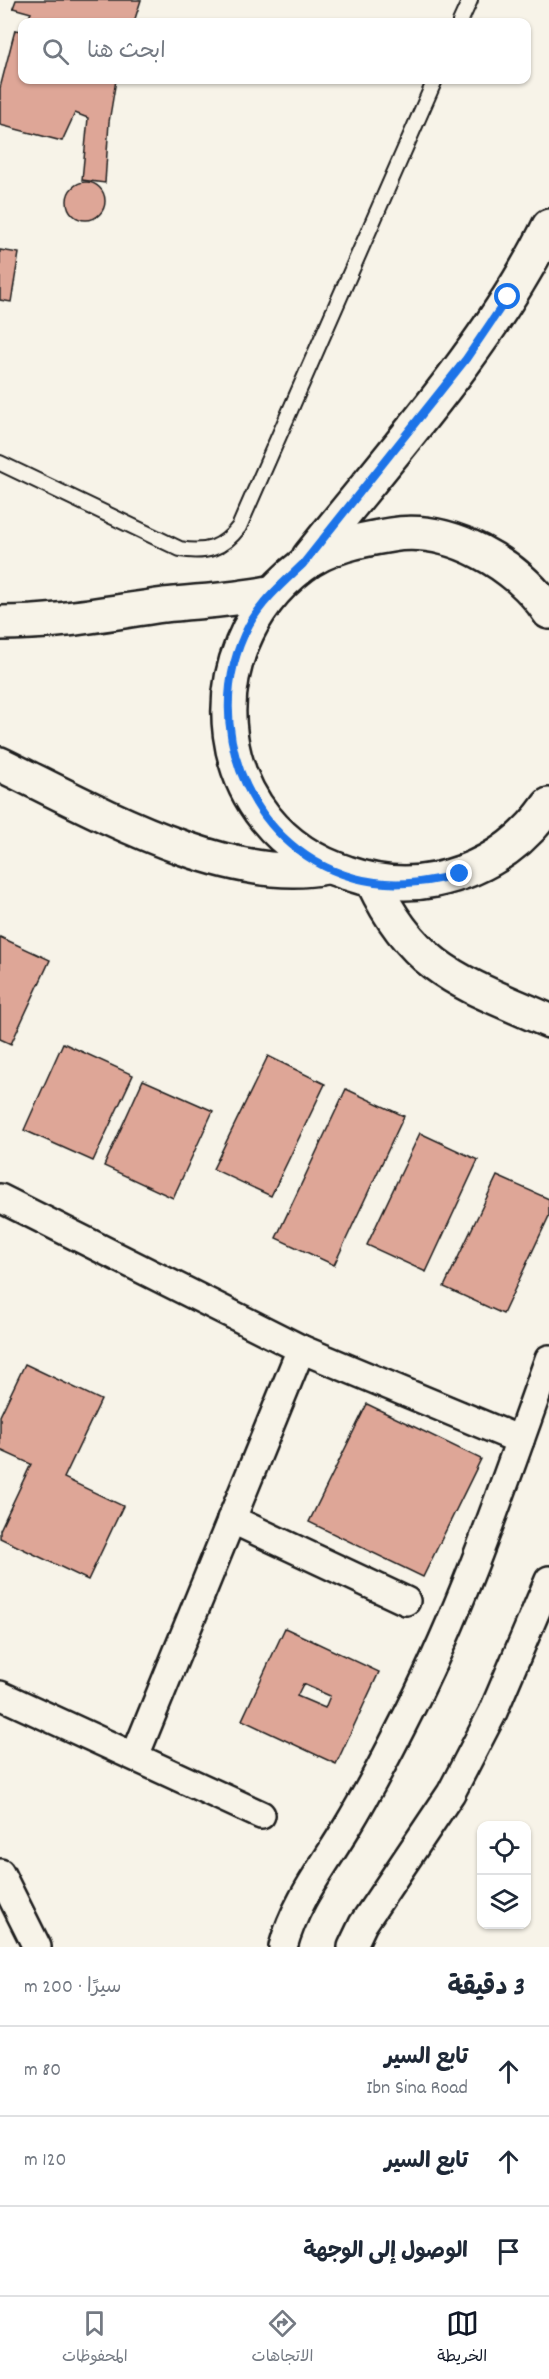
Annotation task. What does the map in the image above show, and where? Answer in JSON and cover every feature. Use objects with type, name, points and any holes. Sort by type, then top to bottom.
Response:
[{"type":"main road","points":[[549,226],[508,297],[466,359],[303,564],[273,592],[249,625],[234,662],[228,702],[231,743],[243,782],[264,816],[292,845],[326,867],[374,882],[417,884],[460,874],[500,855],[534,827],[549,805]]},
{"type":"main road","points":[[303,564],[350,542],[400,533],[452,540],[499,560],[537,594],[549,612]]},
{"type":"main road","points":[[0,623],[47,623],[200,601],[246,598],[273,592]]},
{"type":"main road","points":[[0,764],[134,829],[174,845],[258,866],[301,872],[326,867]]},
{"type":"main road","points":[[374,882],[388,914],[405,936],[437,967],[468,985],[549,1021]]},
{"type":"street","points":[[0,1198],[301,1349],[520,1440]]},
{"type":"street","points":[[135,1756],[301,1349]]},
{"type":"street","points":[[283,1947],[301,1901],[347,1827],[429,1673],[465,1593],[549,1359]]},
{"type":"street","points":[[231,1519],[406,1601]]},
{"type":"street","points":[[352,1947],[363,1924],[451,1793],[493,1712],[549,1580]]},
{"type":"street","points":[[0,1695],[261,1815]]},
{"type":"street","points":[[0,1873],[37,1947]]},
{"type":"lane","points":[[462,18],[470,0]]},
{"type":"lane","points":[[0,463],[180,549],[208,551],[231,537],[239,527],[433,84]]},
{"type":"building","points":[[16,0],[141,0],[135,18],[28,18],[31,13],[13,8]]},
{"type":"building","points":[[15,30],[18,30],[18,84],[115,84],[109,122],[105,183],[82,180],[88,118],[75,113],[62,141],[0,125],[0,88]]},
{"type":"building","points":[[86,182],[99,188],[105,201],[99,214],[86,220],[73,214],[67,201],[73,188]]},
{"type":"building","points":[[0,250],[19,253],[11,302],[0,300]]},
{"type":"building","points":[[0,937],[50,960],[11,1044],[0,1039]]},
{"type":"building","points":[[63,1043],[133,1075],[93,1161],[24,1130]]},
{"type":"building","points":[[268,1056],[325,1084],[271,1196],[213,1169]]},
{"type":"building","points":[[143,1080],[213,1111],[173,1198],[104,1166]]},
{"type":"building","points":[[346,1089],[404,1116],[334,1265],[276,1238]]},
{"type":"building","points":[[420,1133],[478,1160],[426,1272],[367,1245]]},
{"type":"building","points":[[497,1176],[549,1199],[549,1216],[503,1314],[444,1287]]},
{"type":"building","points":[[25,1364],[101,1400],[64,1478],[123,1506],[88,1580],[0,1538],[0,1530],[31,1464],[0,1450],[0,1416]]},
{"type":"building","points":[[367,1404],[481,1459],[423,1577],[309,1522]]},
{"type":"building","points":[[285,1628],[379,1672],[336,1764],[242,1720]],"holes":[[[303,1684],[330,1696],[325,1708],[297,1696]]]},
{"type":"route","points":[[460,874],[417,884],[374,882],[326,867],[292,845],[264,816],[243,782],[231,743],[228,702],[234,662],[249,625],[273,592],[303,564],[466,359],[508,297]]}]
